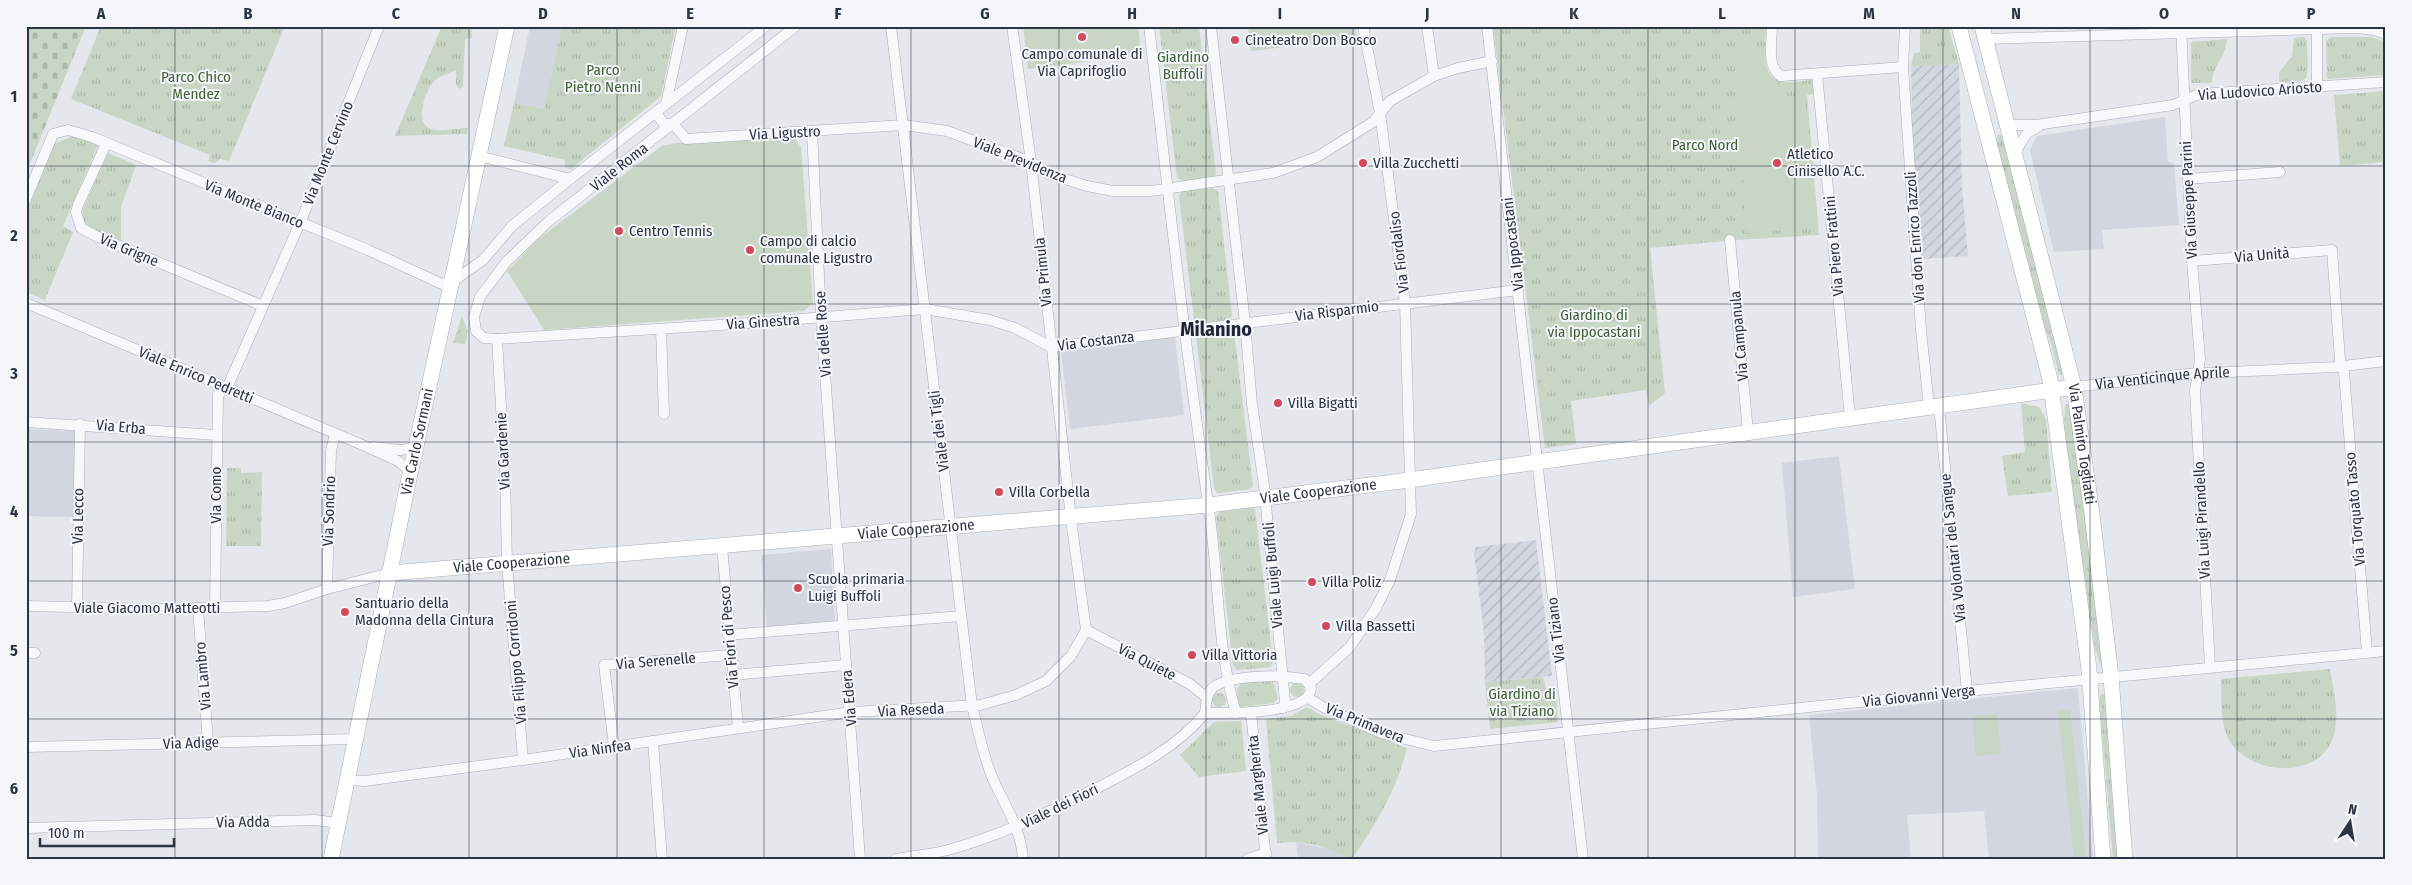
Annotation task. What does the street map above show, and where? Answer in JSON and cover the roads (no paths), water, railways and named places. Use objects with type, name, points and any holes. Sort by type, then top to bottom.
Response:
[{"type":"street","name":"Via Monte Cervino","points":[[227,388],[300,223],[379,26]]},
{"type":"street","name":"Via Carlo Sormani","points":[[332,859],[410,471],[508,26]]},
{"type":"street","points":[[656,113],[664,124],[673,124],[673,116],[665,105],[670,90],[683,26]]},
{"type":"street","name":"Viale Roma","points":[[452,282],[483,260],[512,226],[570,178],[766,26]]},
{"type":"street","name":"Viale Roma","points":[[476,331],[474,317],[480,297],[507,261],[549,221],[796,26]]},
{"type":"street","name":"Viale dei Tigli","points":[[891,26],[972,706],[980,741],[992,776],[1017,827],[1022,844],[1023,859]]},
{"type":"street","name":"Via Primula","points":[[1012,26],[1031,162],[1051,347],[1086,630]]},
{"type":"street","points":[[1149,26],[1167,188],[1209,505],[1228,681],[1236,712]]},
{"type":"street","name":"Viale Luigi Buffoli","points":[[1211,26],[1245,323],[1252,404],[1265,499],[1285,701],[1283,708]]},
{"type":"street","name":"Via Fiordaliso","points":[[1310,683],[1350,647],[1380,601],[1390,580],[1411,514],[1405,303],[1380,113],[1363,26]]},
{"type":"street","points":[[1427,26],[1434,76]]},
{"type":"street","name":"Via Ippocastani","points":[[1488,26],[1538,461]]},
{"type":"street","points":[[1772,26],[1771,64],[1774,71],[1781,76],[1903,68]]},
{"type":"street","name":"Via don Enrico Tazzoli","points":[[1905,26],[1903,68],[1921,330],[1934,406]]},
{"type":"street","name":"Via Palmiro Togliatti","points":[[1959,26],[1978,92],[2052,390],[2090,679],[2103,859]]},
{"type":"street","points":[[2316,28],[2317,87]]},
{"type":"street","points":[[1984,33],[2363,28],[2386,34]]},
{"type":"street","name":"Via Giuseppe Parini","points":[[2181,29],[2192,261],[2200,359],[2199,373]]},
{"type":"street","name":"Via Palmiro Togliatti","points":[[1978,92],[1977,52],[1984,33]]},
{"type":"street","name":"Via Palmiro Togliatti","points":[[1984,33],[2074,387],[2092,514],[2111,677],[2125,859]]},
{"type":"street","points":[[1167,188],[1228,181],[1273,173],[1317,157],[1362,130],[1390,101],[1434,76],[1458,68],[1492,62]]},
{"type":"street","name":"Via Piero Frattini","points":[[1817,74],[1850,418]]},
{"type":"street","name":"Via Ludovico Ariosto","points":[[2007,125],[2030,126],[2173,104],[2199,94],[2386,82]]},
{"type":"street","points":[[1978,92],[1995,120],[2007,125]]},
{"type":"street","name":"Via Ludovico Ariosto","points":[[2015,153],[2027,133],[2049,123]]},
{"type":"street","name":"Via Ligustro","points":[[673,124],[686,139],[903,125]]},
{"type":"street","name":"Viale Previdenza","points":[[903,125],[947,131],[1031,162],[1049,174],[1086,186],[1113,191],[1138,192],[1167,188]]},
{"type":"street","name":"Via Monte Bianco","points":[[26,199],[53,134],[68,130],[368,250],[442,284],[452,282]]},
{"type":"street","name":"Via delle Rose","points":[[812,131],[821,317],[837,537]]},
{"type":"street","name":"Via Grigne","points":[[106,144],[78,205],[76,217],[81,228],[98,237],[264,306]]},
{"type":"street","points":[[479,156],[570,178]]},
{"type":"street","points":[[2188,179],[2280,172]]},
{"type":"street","name":"Via Campanula","points":[[1730,240],[1748,432]]},
{"type":"street","name":"Via Unità","points":[[2192,261],[2332,250]]},
{"type":"street","name":"Via Torquato Tasso","points":[[2332,250],[2367,652]]},
{"type":"street","name":"Via Risparmio","points":[[1245,323],[1518,290]]},
{"type":"street","name":"Viale Enrico Pedretti","points":[[26,303],[365,446],[398,461],[410,471]]},
{"type":"street","name":"Via Ginestra","points":[[476,331],[484,338],[497,339],[925,309]]},
{"type":"street","name":"Via Costanza","points":[[925,309],[990,320],[1015,328],[1051,347],[1185,331]]},
{"type":"street","points":[[1185,331],[1245,323]]},
{"type":"street","points":[[661,329],[664,414]]},
{"type":"street","name":"Via Gardenie","points":[[497,339],[505,474],[507,563]]},
{"type":"street","name":"Via Venticinque Aprile","points":[[1748,432],[2074,387],[2199,373],[2341,366],[2386,361]]},
{"type":"street","name":"Via Luigi Pirandello","points":[[2199,373],[2195,391],[2210,667]]},
{"type":"street","name":"Via Como","points":[[215,608],[218,394],[227,388]]},
{"type":"street","name":"Via Volontari del Sangue","points":[[1934,406],[1967,690]]},
{"type":"street","name":"Via Erba","points":[[26,422],[80,424],[216,435]]},
{"type":"street","name":"Via Lecco","points":[[77,608],[80,424]]},
{"type":"street","name":"Viale Cooperazione","points":[[390,573],[1072,518],[1209,505],[1410,480],[1748,432]]},
{"type":"street","name":"Via Sondrio","points":[[327,588],[331,451],[335,434]]},
{"type":"street","name":"Viale Enrico Pedretti","points":[[365,446],[395,450],[415,448]]},
{"type":"street","name":"Via Tiziano","points":[[1538,461],[1541,505],[1584,859]]},
{"type":"street","name":"Via Edera","points":[[837,537],[860,859]]},
{"type":"street","name":"Via Fiori di Pesco","points":[[722,546],[728,635],[738,728]]},
{"type":"street","name":"Via Filippo Corridoni","points":[[507,563],[524,760]]},
{"type":"street","name":"Viale Giacomo Matteotti","points":[[26,606],[77,608],[268,606],[285,603],[327,588],[390,573]]},
{"type":"street","name":"Via Lambro","points":[[198,608],[208,743]]},
{"type":"street","points":[[728,635],[961,616]]},
{"type":"street","name":"Via Quiete","points":[[1086,630],[1190,684],[1207,698]]},
{"type":"street","name":"Via Reseda","points":[[851,712],[972,706],[1016,695],[1046,681],[1071,656],[1086,630]]},
{"type":"street","name":"Via Giovanni Verga","points":[[1453,744],[1947,695],[1967,690],[2386,651]]},
{"type":"street","name":"Via Serenelle","points":[[614,746],[604,665],[730,654]]},
{"type":"street","points":[[732,675],[846,665]]},
{"type":"street","points":[[1282,676],[1302,677],[1310,683],[1311,690],[1305,700],[1283,708],[1251,712],[1205,713],[1207,698],[1212,688],[1228,681],[1282,676]]},
{"type":"street","name":"Via Primavera","points":[[1305,700],[1381,733],[1434,746],[1453,744]]},
{"type":"street","name":"Via Ninfea","points":[[348,780],[363,781],[524,760],[851,712]]},
{"type":"street","name":"Viale Margherita","points":[[1251,712],[1266,856]]},
{"type":"street","name":"Viale dei Fiori","points":[[895,859],[947,850],[1017,827],[1127,772],[1192,728],[1205,713]]},
{"type":"street","name":"Via Adige","points":[[26,747],[356,739]]},
{"type":"street","points":[[653,741],[662,859]]},
{"type":"street","name":"Via Adda","points":[[26,828],[315,820],[339,823]]},
{"type":"street","points":[[1247,859],[1266,856]]},
{"type":"place","name":"Campo comunale di Via Caprifoglio","points":[[1082,37]]},
{"type":"place","name":"Cineteatro Don Bosco","points":[[1235,40]]},
{"type":"place","name":"Villa Zucchetti","points":[[1363,163]]},
{"type":"place","name":"Atletico Cinisello A.C.","points":[[1777,163]]},
{"type":"place","name":"Centro Tennis","points":[[619,231]]},
{"type":"place","name":"Campo di calcio comunale Ligustro","points":[[750,250]]},
{"type":"place","name":"Villa Bigatti","points":[[1278,403]]},
{"type":"place","name":"Villa Corbella","points":[[999,492]]},
{"type":"place","name":"Villa Poliz","points":[[1312,582]]},
{"type":"place","name":"Scuola primaria Luigi Buffoli","points":[[798,588]]},
{"type":"place","name":"Santuario della Madonna della Cintura","points":[[345,612]]},
{"type":"place","name":"Villa Bassetti","points":[[1326,626]]},
{"type":"place","name":"Villa Vittoria","points":[[1192,655]]},
{"type":"district","name":"Milanino","points":[[1216,329]]},
{"type":"park label","name":"Giardino Buffoli","points":[[1183,66]]},
{"type":"park label","name":"Parco Pietro Nenni","points":[[603,78]]},
{"type":"park label","name":"Parco Chico Mendez","points":[[196,86]]},
{"type":"park label","name":"Parco Nord","points":[[1705,145]]},
{"type":"park label","name":"Giardino di via Ippocastani","points":[[1594,324]]},
{"type":"park label","name":"Giardino di via Tiziano","points":[[1522,702]]}]
